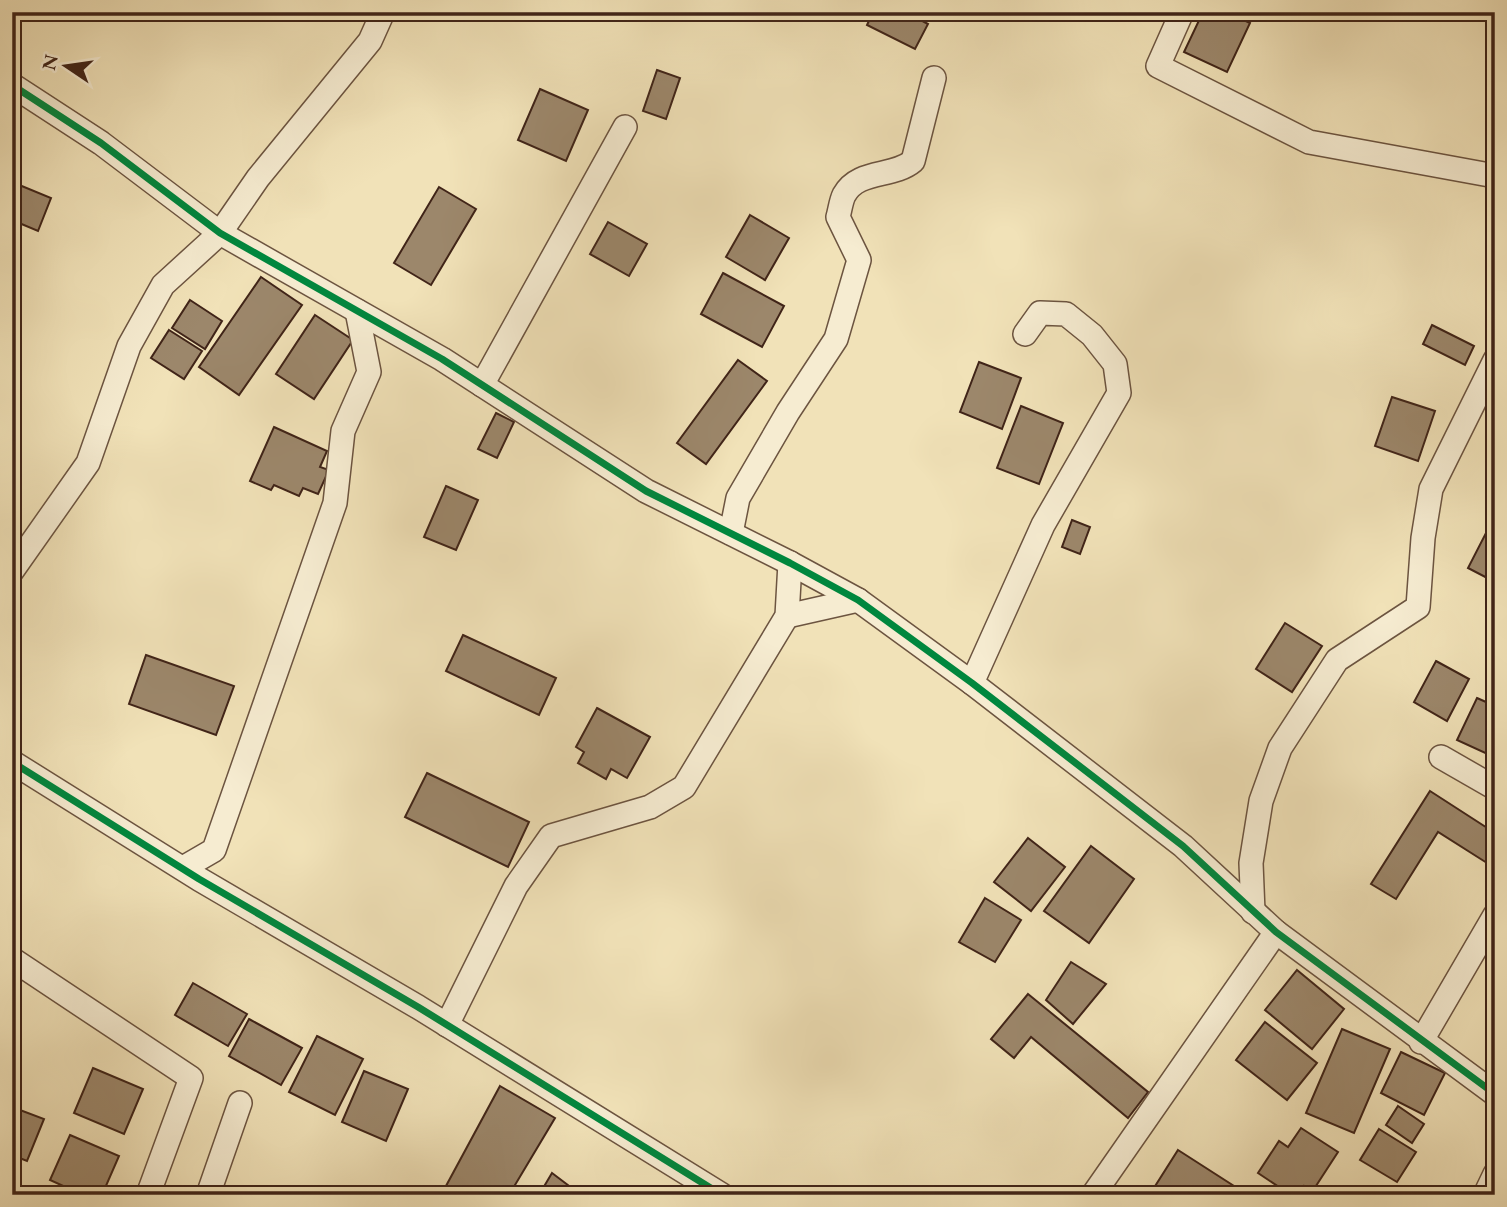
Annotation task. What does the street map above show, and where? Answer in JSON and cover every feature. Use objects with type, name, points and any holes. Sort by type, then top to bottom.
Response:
[{"type":"street","points":[[12,571],[88,463],[129,346],[163,285],[220,233],[258,178],[370,41],[383,12]]},
{"type":"street","points":[[1182,12],[1158,66],[1309,142],[1495,176]]},
{"type":"street","points":[[731,533],[738,498],[788,412],[836,338],[859,260],[838,217],[844,194],[860,179],[903,170],[913,161],[934,78]]},
{"type":"street","points":[[12,85],[101,143],[220,233],[442,359],[646,491],[858,600],[972,683],[1183,846],[1276,932],[1421,1042],[1495,1094]]},
{"type":"street","points":[[482,385],[625,127]]},
{"type":"street","points":[[183,868],[214,850],[335,503],[343,431],[369,372],[358,311]]},
{"type":"street","points":[[972,683],[1043,525],[1119,393],[1115,364],[1092,335],[1066,314],[1040,313],[1025,334]]},
{"type":"street","points":[[1253,912],[1251,863],[1261,801],[1280,748],[1337,660],[1418,607],[1423,538],[1431,489],[1495,360]]},
{"type":"street","points":[[447,1025],[516,886],[551,836],[650,807],[684,787],[787,616],[790,563]]},
{"type":"street","points":[[787,616],[858,600]]},
{"type":"street","points":[[1441,757],[1495,788]]},
{"type":"street","points":[[12,762],[722,1195]]},
{"type":"street","points":[[1421,1042],[1495,915]]},
{"type":"street","points":[[1093,1195],[1276,932]]},
{"type":"street","points":[[12,959],[191,1078],[148,1195]]},
{"type":"street","points":[[208,1195],[240,1103]]},
{"type":"street","points":[[1485,1195],[1495,1174]]},
{"type":"building","points":[[873,12],[906,12],[928,24],[915,49],[867,25]]},
{"type":"building","points":[[1203,12],[1227,12],[1250,23],[1227,72],[1184,52]]},
{"type":"building","points":[[657,70],[680,78],[666,119],[643,111]]},
{"type":"building","points":[[540,89],[588,110],[566,161],[518,140]]},
{"type":"building","points":[[12,182],[51,198],[38,231],[12,220]]},
{"type":"building","points":[[439,187],[476,209],[431,285],[394,263]]},
{"type":"building","points":[[750,215],[789,238],[765,280],[726,257]]},
{"type":"building","points":[[608,222],[647,244],[629,276],[590,254]]},
{"type":"building","points":[[723,273],[784,306],[762,347],[701,314]]},
{"type":"building","points":[[261,277],[302,305],[239,395],[199,367]]},
{"type":"building","points":[[190,300],[222,321],[205,349],[172,328]]},
{"type":"building","points":[[315,315],[353,340],[314,399],[276,374]]},
{"type":"building","points":[[1432,325],[1474,346],[1465,365],[1423,344]]},
{"type":"building","points":[[169,330],[202,351],[184,379],[151,358]]},
{"type":"building","points":[[738,360],[767,381],[706,464],[677,443]]},
{"type":"building","points":[[979,362],[1021,378],[1002,429],[960,412]]},
{"type":"building","points":[[1392,397],[1435,411],[1418,461],[1375,446]]},
{"type":"building","points":[[1021,406],[1063,423],[1039,484],[997,468]]},
{"type":"building","points":[[496,413],[514,422],[497,458],[478,449]]},
{"type":"building","points":[[274,427],[327,451],[320,467],[329,470],[318,494],[303,488],[299,496],[274,485],[271,490],[250,481]]},
{"type":"building","points":[[446,486],[478,500],[456,550],[424,537]]},
{"type":"building","points":[[1072,520],[1090,527],[1080,554],[1062,547]]},
{"type":"building","points":[[1487,531],[1495,535],[1495,582],[1468,568]]},
{"type":"building","points":[[1285,623],[1322,646],[1292,692],[1256,669]]},
{"type":"building","points":[[463,635],[556,678],[539,715],[446,671]]},
{"type":"building","points":[[146,655],[234,686],[216,735],[129,704]]},
{"type":"building","points":[[1436,661],[1469,679],[1447,721],[1414,702]]},
{"type":"building","points":[[1477,698],[1495,706],[1494,757],[1457,740]]},
{"type":"building","points":[[597,708],[650,737],[627,778],[611,769],[606,779],[578,763],[584,752],[576,747]]},
{"type":"building","points":[[427,773],[529,822],[508,867],[405,817]]},
{"type":"building","points":[[1430,791],[1495,833],[1495,851],[1487,863],[1438,832],[1396,899],[1371,884]]},
{"type":"building","points":[[1028,838],[1065,867],[1031,911],[994,882]]},
{"type":"building","points":[[1091,846],[1134,879],[1089,943],[1044,911]]},
{"type":"building","points":[[985,898],[1021,920],[995,962],[959,942]]},
{"type":"building","points":[[1071,962],[1106,984],[1073,1024],[1046,1000]]},
{"type":"building","points":[[1297,970],[1344,1009],[1312,1049],[1265,1010]]},
{"type":"building","points":[[193,983],[247,1014],[228,1046],[175,1015]]},
{"type":"building","points":[[1028,994],[1148,1092],[1128,1118],[1031,1037],[1014,1058],[991,1039]]},
{"type":"building","points":[[249,1019],[302,1048],[281,1085],[229,1056]]},
{"type":"building","points":[[1265,1022],[1317,1063],[1287,1100],[1236,1060]]},
{"type":"building","points":[[1342,1029],[1390,1049],[1354,1133],[1306,1113]]},
{"type":"building","points":[[317,1036],[363,1059],[335,1115],[289,1092]]},
{"type":"building","points":[[1401,1052],[1445,1073],[1424,1115],[1381,1093]]},
{"type":"building","points":[[93,1068],[143,1089],[124,1134],[74,1113]]},
{"type":"building","points":[[364,1071],[408,1089],[386,1141],[342,1122]]},
{"type":"building","points":[[500,1086],[555,1118],[509,1195],[461,1195],[446,1186]]},
{"type":"building","points":[[1398,1106],[1424,1124],[1412,1143],[1386,1125]]},
{"type":"building","points":[[12,1107],[44,1119],[27,1161],[12,1155]]},
{"type":"building","points":[[1301,1128],[1338,1152],[1312,1192],[1304,1186],[1298,1195],[1291,1195],[1258,1173],[1279,1141],[1288,1147]]},
{"type":"building","points":[[1379,1129],[1416,1152],[1397,1182],[1360,1160]]},
{"type":"building","points":[[70,1135],[119,1156],[102,1195],[83,1195],[50,1180]]},
{"type":"building","points":[[1178,1150],[1248,1195],[1158,1195],[1152,1191]]},
{"type":"building","points":[[552,1173],[581,1195],[539,1195]]},
{"type":"cycle path","points":[[12,85],[101,143],[220,233],[442,359],[646,491],[858,600],[972,683],[1183,846],[1276,932],[1495,1094]]},
{"type":"cycle path","points":[[12,762],[199,879],[418,1007],[722,1195]]}]
